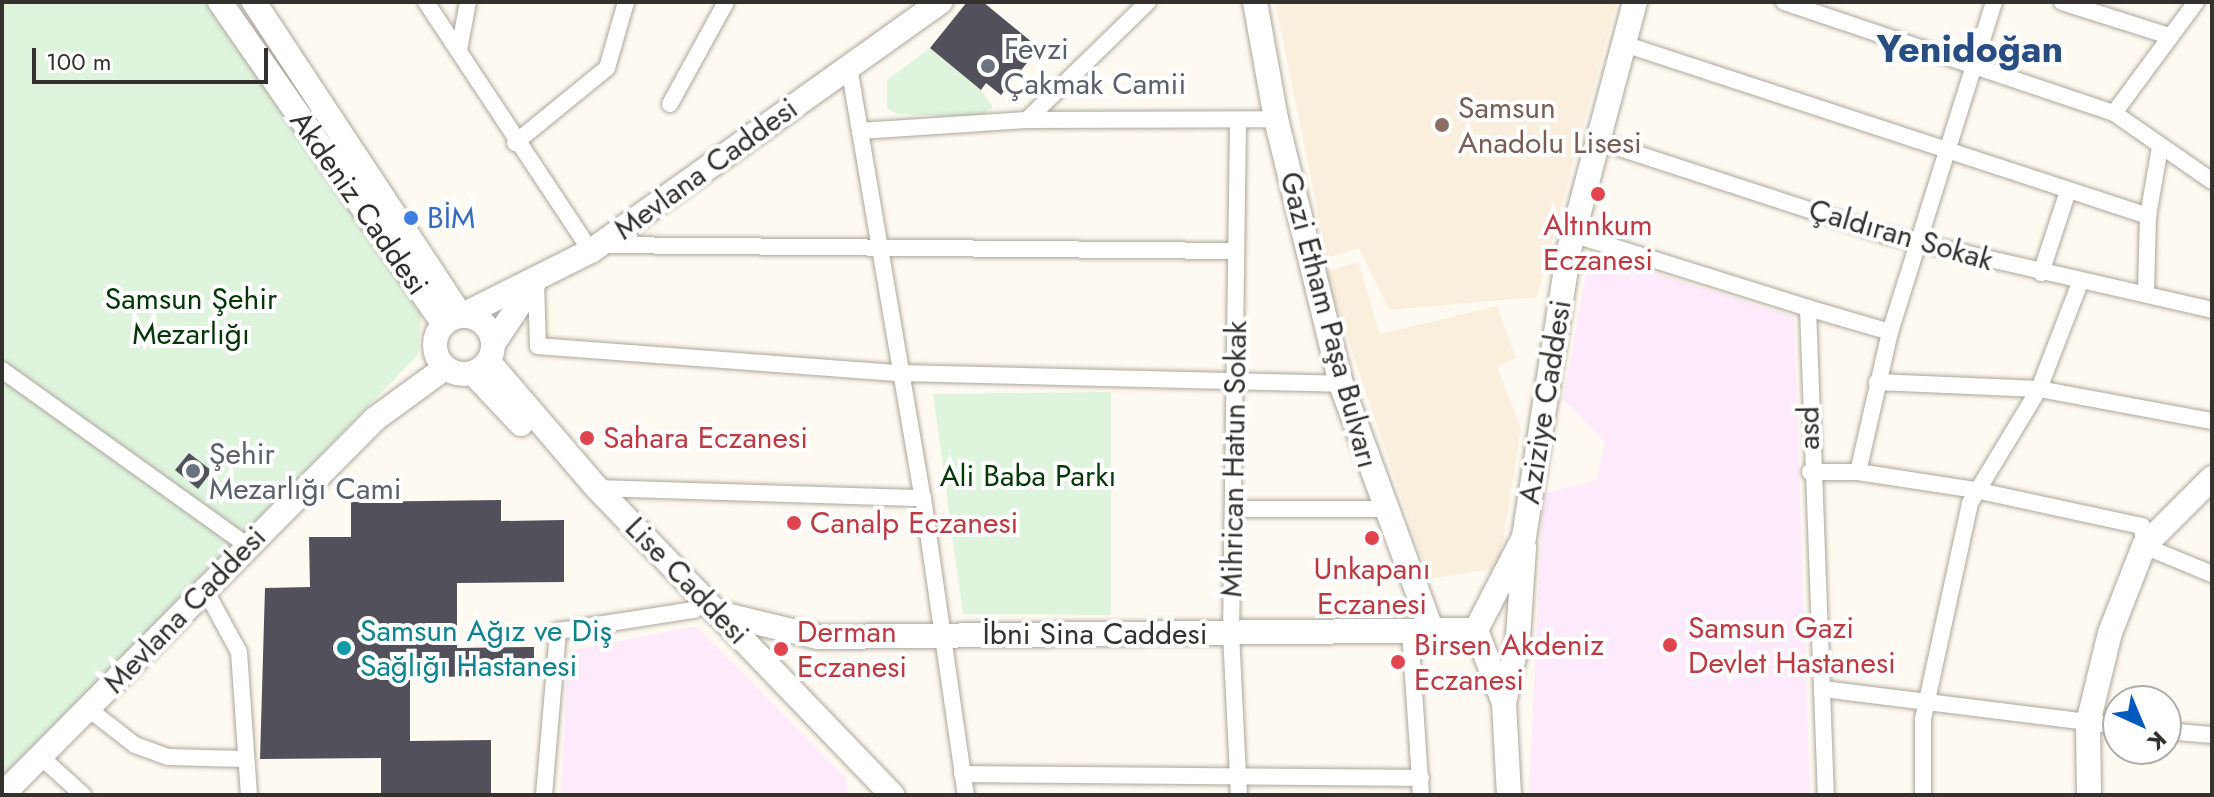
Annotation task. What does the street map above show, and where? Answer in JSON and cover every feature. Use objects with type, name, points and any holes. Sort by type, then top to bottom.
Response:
[{"type":"main road","name":"Akdeniz Caddesi","points":[[220,2],[453,320]]},
{"type":"main road","name":"Mevlana Caddesi","points":[[453,320],[596,248],[940,2]]},
{"type":"main road","name":"Gazi Etham Paşa Bulvarı","points":[[1255,2],[1276,119],[1341,384],[1421,630]]},
{"type":"main road","name":"Aziziye Caddesi","points":[[1476,630],[1524,537],[1572,234],[1595,140],[1635,2]]},
{"type":"main road","name":"Akdeniz Caddesi","points":[[260,4],[453,320]]},
{"type":"main road","points":[[484,359],[535,281]]},
{"type":"main road","points":[[453,320],[486,327],[484,359],[440,360],[453,320]]},
{"type":"main road","name":"Lise Caddesi","points":[[484,359],[705,612],[892,795]]},
{"type":"main road","name":"Lise Caddesi","points":[[484,359],[705,612],[877,795]]},
{"type":"main road","name":"Mevlana Caddesi","points":[[2,795],[90,710],[203,586],[440,360]]},
{"type":"main road","points":[[2089,795],[2088,723],[2110,633],[2144,546],[2212,478]]},
{"type":"main road","points":[[1509,795],[1504,703],[1518,638],[1524,537]]},
{"type":"main road","name":"İbni Sina Caddesi","points":[[705,612],[818,637],[1476,630]]},
{"type":"main road","points":[[1476,630],[1504,703]]},
{"type":"street","points":[[426,2],[515,143],[596,248],[1235,251]]},
{"type":"street","points":[[459,50],[468,2]]},
{"type":"street","points":[[515,143],[607,68],[626,2]]},
{"type":"street","points":[[670,104],[726,2]]},
{"type":"street","points":[[1027,120],[1148,2]]},
{"type":"street","points":[[1784,2],[1832,9],[1974,67],[2114,113],[2212,181]]},
{"type":"street","points":[[1858,472],[1890,332],[1950,155],[1994,2]]},
{"type":"street","points":[[2062,2],[2169,36]]},
{"type":"street","points":[[2114,113],[2196,2]]},
{"type":"street","points":[[1624,44],[2067,194],[2148,216]]},
{"type":"street","points":[[849,67],[898,373],[923,498],[940,634],[966,795]]},
{"type":"street","points":[[860,131],[1027,120],[1238,122],[1276,119]]},
{"type":"street","name":"Mihrican Hatun Sokak","points":[[1238,122],[1235,251],[1238,382],[1231,633],[1241,772],[1239,795]]},
{"type":"street","name":"Çaldıran Sokak","points":[[1595,140],[1921,244],[2080,283],[2146,293],[2212,310]]},
{"type":"street","points":[[2146,293],[2148,216],[2160,147]]},
{"type":"street","points":[[2041,273],[2067,194]]},
{"type":"street","points":[[1572,234],[1890,332]]},
{"type":"street","points":[[535,281],[538,346],[898,373],[1341,384]]},
{"type":"street","points":[[1923,795],[1927,700],[1975,490],[2039,389],[2080,283]]},
{"type":"street","name":"asd","points":[[1808,308],[1810,472],[1826,795]]},
{"type":"street","points":[[2,370],[246,545]]},
{"type":"street","points":[[1877,382],[2039,389],[2212,421]]},
{"type":"street","points":[[1810,472],[1858,472],[1975,490],[2142,526],[2144,546],[2212,574]]},
{"type":"street","points":[[597,488],[923,498]]},
{"type":"street","points":[[1233,509],[1382,509]]},
{"type":"street","points":[[203,586],[239,652],[244,759],[249,795]]},
{"type":"street","points":[[544,795],[558,631],[705,612]]},
{"type":"street","points":[[962,774],[1241,772],[1421,787],[1421,630]]},
{"type":"street","points":[[1823,689],[2102,724]]},
{"type":"street","points":[[90,710],[135,745],[168,757],[244,759]]},
{"type":"street","points":[[2182,732],[2212,735]]},
{"type":"street","points":[[41,757],[83,795]]},
{"type":"shaded area","name":"Samsun Anadolu Lisesi","points":[[1275,2],[1617,2],[1537,297],[1389,310],[1359,248],[1327,258]]},
{"type":"shaded area","name":"Samsun Gazi Devlet Hastanesi","points":[[1590,252],[1794,317],[1810,795],[1529,795],[1543,494],[1597,480],[1605,442],[1563,399]]},
{"type":"shaded area","points":[[1358,262],[1380,334],[1497,306],[1516,358],[1497,366],[1521,429],[1499,568],[1429,579],[1325,272]]},
{"type":"shaded area","points":[[696,626],[845,777],[848,795],[561,795],[568,651]]},
{"type":"green space","name":"Samsun Şehir Mezarlığı","points":[[2,2],[205,2],[421,315],[418,355],[2,780]]},
{"type":"green space","points":[[930,48],[981,90],[993,107],[979,117],[897,114],[887,108],[887,80]]},
{"type":"green space","name":"Ali Baba Parkı","points":[[1111,392],[1111,615],[963,614],[933,394]]},
{"type":"building","name":"Fevzi Çakmak Camii","points":[[967,2],[983,2],[1039,48],[1001,95],[986,83],[981,90],[930,48]]},
{"type":"building","name":"Şehir Mezarlığı Cami","points":[[189,453],[212,471],[198,489],[175,470]]},
{"type":"building","name":"Samsun Ağız ve Diş Sağlığı Hastanesi","points":[[501,500],[501,521],[564,520],[564,582],[457,583],[457,648],[534,647],[534,676],[410,677],[410,741],[491,740],[491,795],[381,795],[381,758],[260,759],[265,588],[310,587],[309,537],[351,537],[351,502]]},
{"type":"place","name":"Fevzi Çakmak Camii","points":[[988,66]]},
{"type":"place","name":"Samsun Anadolu Lisesi","points":[[1442,125]]},
{"type":"place","name":"Altınkum Eczanesi","points":[[1598,194]]},
{"type":"place","name":"BİM","points":[[411,218]]},
{"type":"place","name":"Sahara Eczanesi","points":[[587,438]]},
{"type":"place","name":"Şehir Mezarlığı Cami","points":[[193,471]]},
{"type":"place","name":"Canalp Eczanesi","points":[[794,523]]},
{"type":"place","name":"Unkapanı Eczanesi","points":[[1372,538]]},
{"type":"place","name":"Samsun Gazi Devlet Hastanesi","points":[[1670,645]]},
{"type":"place","name":"Samsun Ağız ve Diş Sağlığı Hastanesi","points":[[344,648]]},
{"type":"place","name":"Derman Eczanesi","points":[[781,649]]},
{"type":"place","name":"Birsen Akdeniz Eczanesi","points":[[1398,662]]},
{"type":"district","name":"Yenidoğan","points":[[1970,49]]}]
